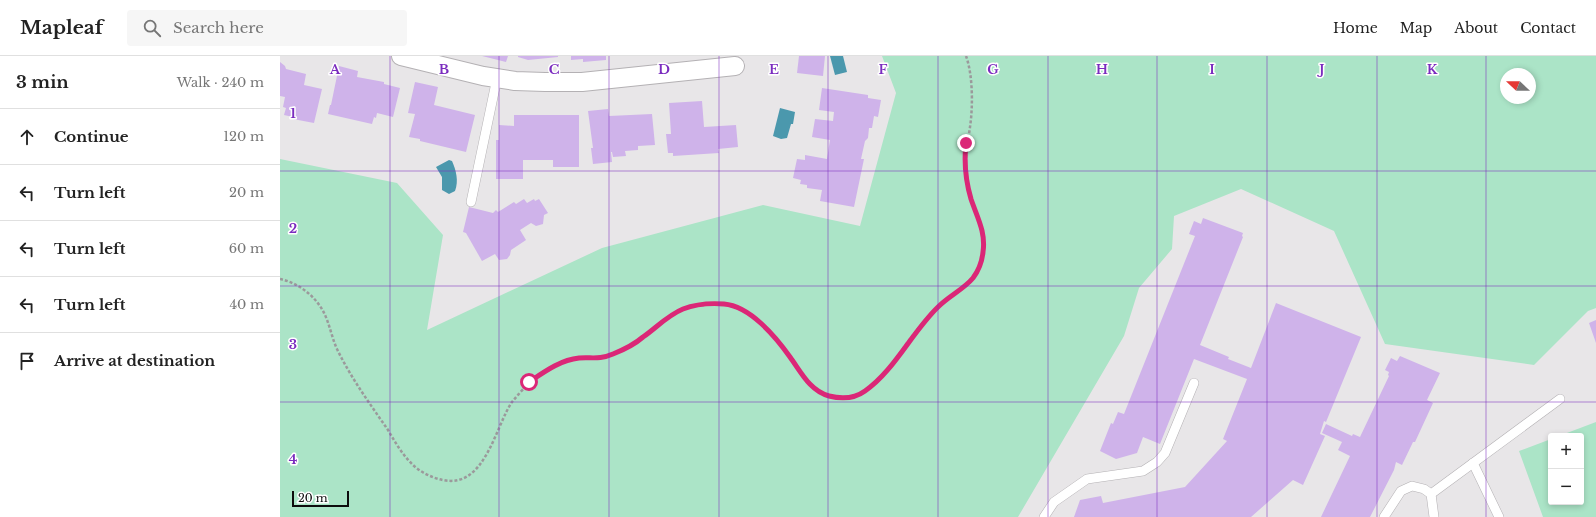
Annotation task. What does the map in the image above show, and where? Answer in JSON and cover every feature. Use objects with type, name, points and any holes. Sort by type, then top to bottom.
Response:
[{"type":"street","points":[[401,56],[483,76],[545,82],[582,82],[735,66]]},
{"type":"lane","points":[[471,202],[497,78]]},
{"type":"lane","points":[[1044,517],[1054,502],[1087,479],[1142,471],[1157,462],[1165,453],[1194,383]]},
{"type":"lane","points":[[1431,494],[1560,399]]},
{"type":"lane","points":[[1473,463],[1499,517]]},
{"type":"lane","points":[[1384,517],[1401,491],[1412,486],[1424,489],[1431,494],[1434,517]]},
{"type":"path","points":[[280,279],[284,279],[311,294],[325,313],[337,348],[352,375],[403,454],[414,466],[428,476],[440,480],[454,482],[470,475],[486,456],[512,402],[529,382],[552,366],[578,358],[597,359],[613,354],[642,339],[666,319],[683,309],[701,305],[726,304],[749,312],[768,330],[789,356],[807,382],[816,390],[826,395],[839,398],[854,397],[865,392],[877,381],[899,356],[912,336],[933,312],[972,279],[979,268],[983,252],[984,233],[971,199],[965,159],[966,143],[972,113],[970,78],[966,56]]},
{"type":"green space","points":[[882,56],[1596,56],[1596,308],[1588,311],[1534,365],[1385,344],[1334,231],[1241,189],[1174,216],[1172,249],[1139,288],[1124,336],[1018,517],[280,517],[280,159],[397,183],[443,235],[427,330],[602,248],[763,205],[860,226],[896,93]]},
{"type":"green space","points":[[1596,422],[1596,517],[1543,517],[1519,451],[1548,440],[1548,505],[1584,505],[1584,433],[1567,433]]},
{"type":"water","points":[[830,56],[843,56],[847,72],[835,75]]},
{"type":"water","points":[[780,108],[795,112],[793,124],[791,124],[787,138],[781,139],[773,136]]},
{"type":"water","points":[[449,160],[452,161],[457,179],[455,191],[449,194],[442,190],[442,177],[436,167]]},
{"type":"building","points":[[482,56],[508,56],[506,62]]},
{"type":"building","points":[[518,56],[558,56],[558,57],[528,60]]},
{"type":"building","points":[[571,56],[606,56],[606,60],[583,62],[583,59],[571,60]]},
{"type":"building","points":[[799,56],[825,56],[823,76],[797,73]]},
{"type":"building","points":[[280,62],[286,69],[306,74],[304,85],[322,89],[314,123],[293,119],[293,117],[284,115],[286,108],[283,107],[285,97],[280,96]]},
{"type":"building","points":[[339,66],[358,71],[357,77],[384,82],[384,84],[400,88],[393,117],[377,113],[372,124],[328,114]]},
{"type":"building","points":[[415,82],[438,87],[434,105],[475,115],[466,152],[409,137],[415,114],[408,113]]},
{"type":"building","points":[[822,88],[868,95],[868,98],[881,100],[878,117],[874,116],[872,128],[869,128],[868,138],[865,141],[861,159],[864,159],[854,207],[820,201],[822,190],[807,188],[807,185],[800,184],[801,180],[793,178],[797,159],[805,160],[805,155],[827,159],[830,140],[812,137],[815,119],[833,121],[834,112],[819,110]]},
{"type":"building","points":[[702,101],[704,127],[736,125],[738,147],[718,149],[719,153],[673,156],[673,153],[668,153],[666,134],[671,134],[669,103]]},
{"type":"building","points":[[608,109],[609,116],[652,114],[655,145],[638,146],[638,150],[625,151],[626,156],[613,157],[611,152],[612,162],[593,164],[591,148],[593,148],[588,111]]},
{"type":"building","points":[[514,115],[579,115],[579,167],[553,167],[553,160],[523,160],[523,179],[496,179],[496,140],[499,140],[499,125],[514,126]]},
{"type":"building","points":[[524,199],[527,203],[534,199],[535,201],[539,199],[548,213],[544,215],[543,224],[536,226],[531,223],[520,230],[526,240],[511,250],[507,259],[499,260],[495,254],[482,261],[466,233],[463,232],[469,207],[493,213],[496,210],[498,212],[514,202],[516,204]]},
{"type":"building","points":[[1203,218],[1243,233],[1243,237],[1200,345],[1229,357],[1228,359],[1251,368],[1276,303],[1361,337],[1326,422],[1324,421],[1320,434],[1325,436],[1303,485],[1293,480],[1251,517],[1074,517],[1080,500],[1101,496],[1103,503],[1185,487],[1227,441],[1223,439],[1247,379],[1194,359],[1160,444],[1143,437],[1137,453],[1116,459],[1100,451],[1111,423],[1113,424],[1118,412],[1124,414],[1195,236],[1189,234],[1194,221],[1201,224]]},
{"type":"building","points":[[1596,320],[1596,343],[1589,323]]},
{"type":"building","points":[[1400,356],[1440,373],[1427,400],[1433,403],[1415,442],[1413,442],[1402,465],[1396,462],[1394,470],[1370,517],[1321,517],[1350,456],[1338,450],[1342,442],[1322,433],[1326,424],[1352,436],[1353,434],[1360,437],[1389,376],[1389,372],[1385,370],[1391,358],[1397,361]]},
{"type":"route","points":[[529,382],[552,366],[578,358],[597,359],[613,354],[642,339],[666,319],[683,309],[701,305],[726,304],[749,312],[768,330],[789,356],[807,382],[816,390],[826,395],[839,398],[854,397],[865,392],[899,356],[912,336],[924,322],[948,298],[972,279],[979,268],[983,252],[984,233],[971,199],[968,186],[965,153],[966,143]]}]
